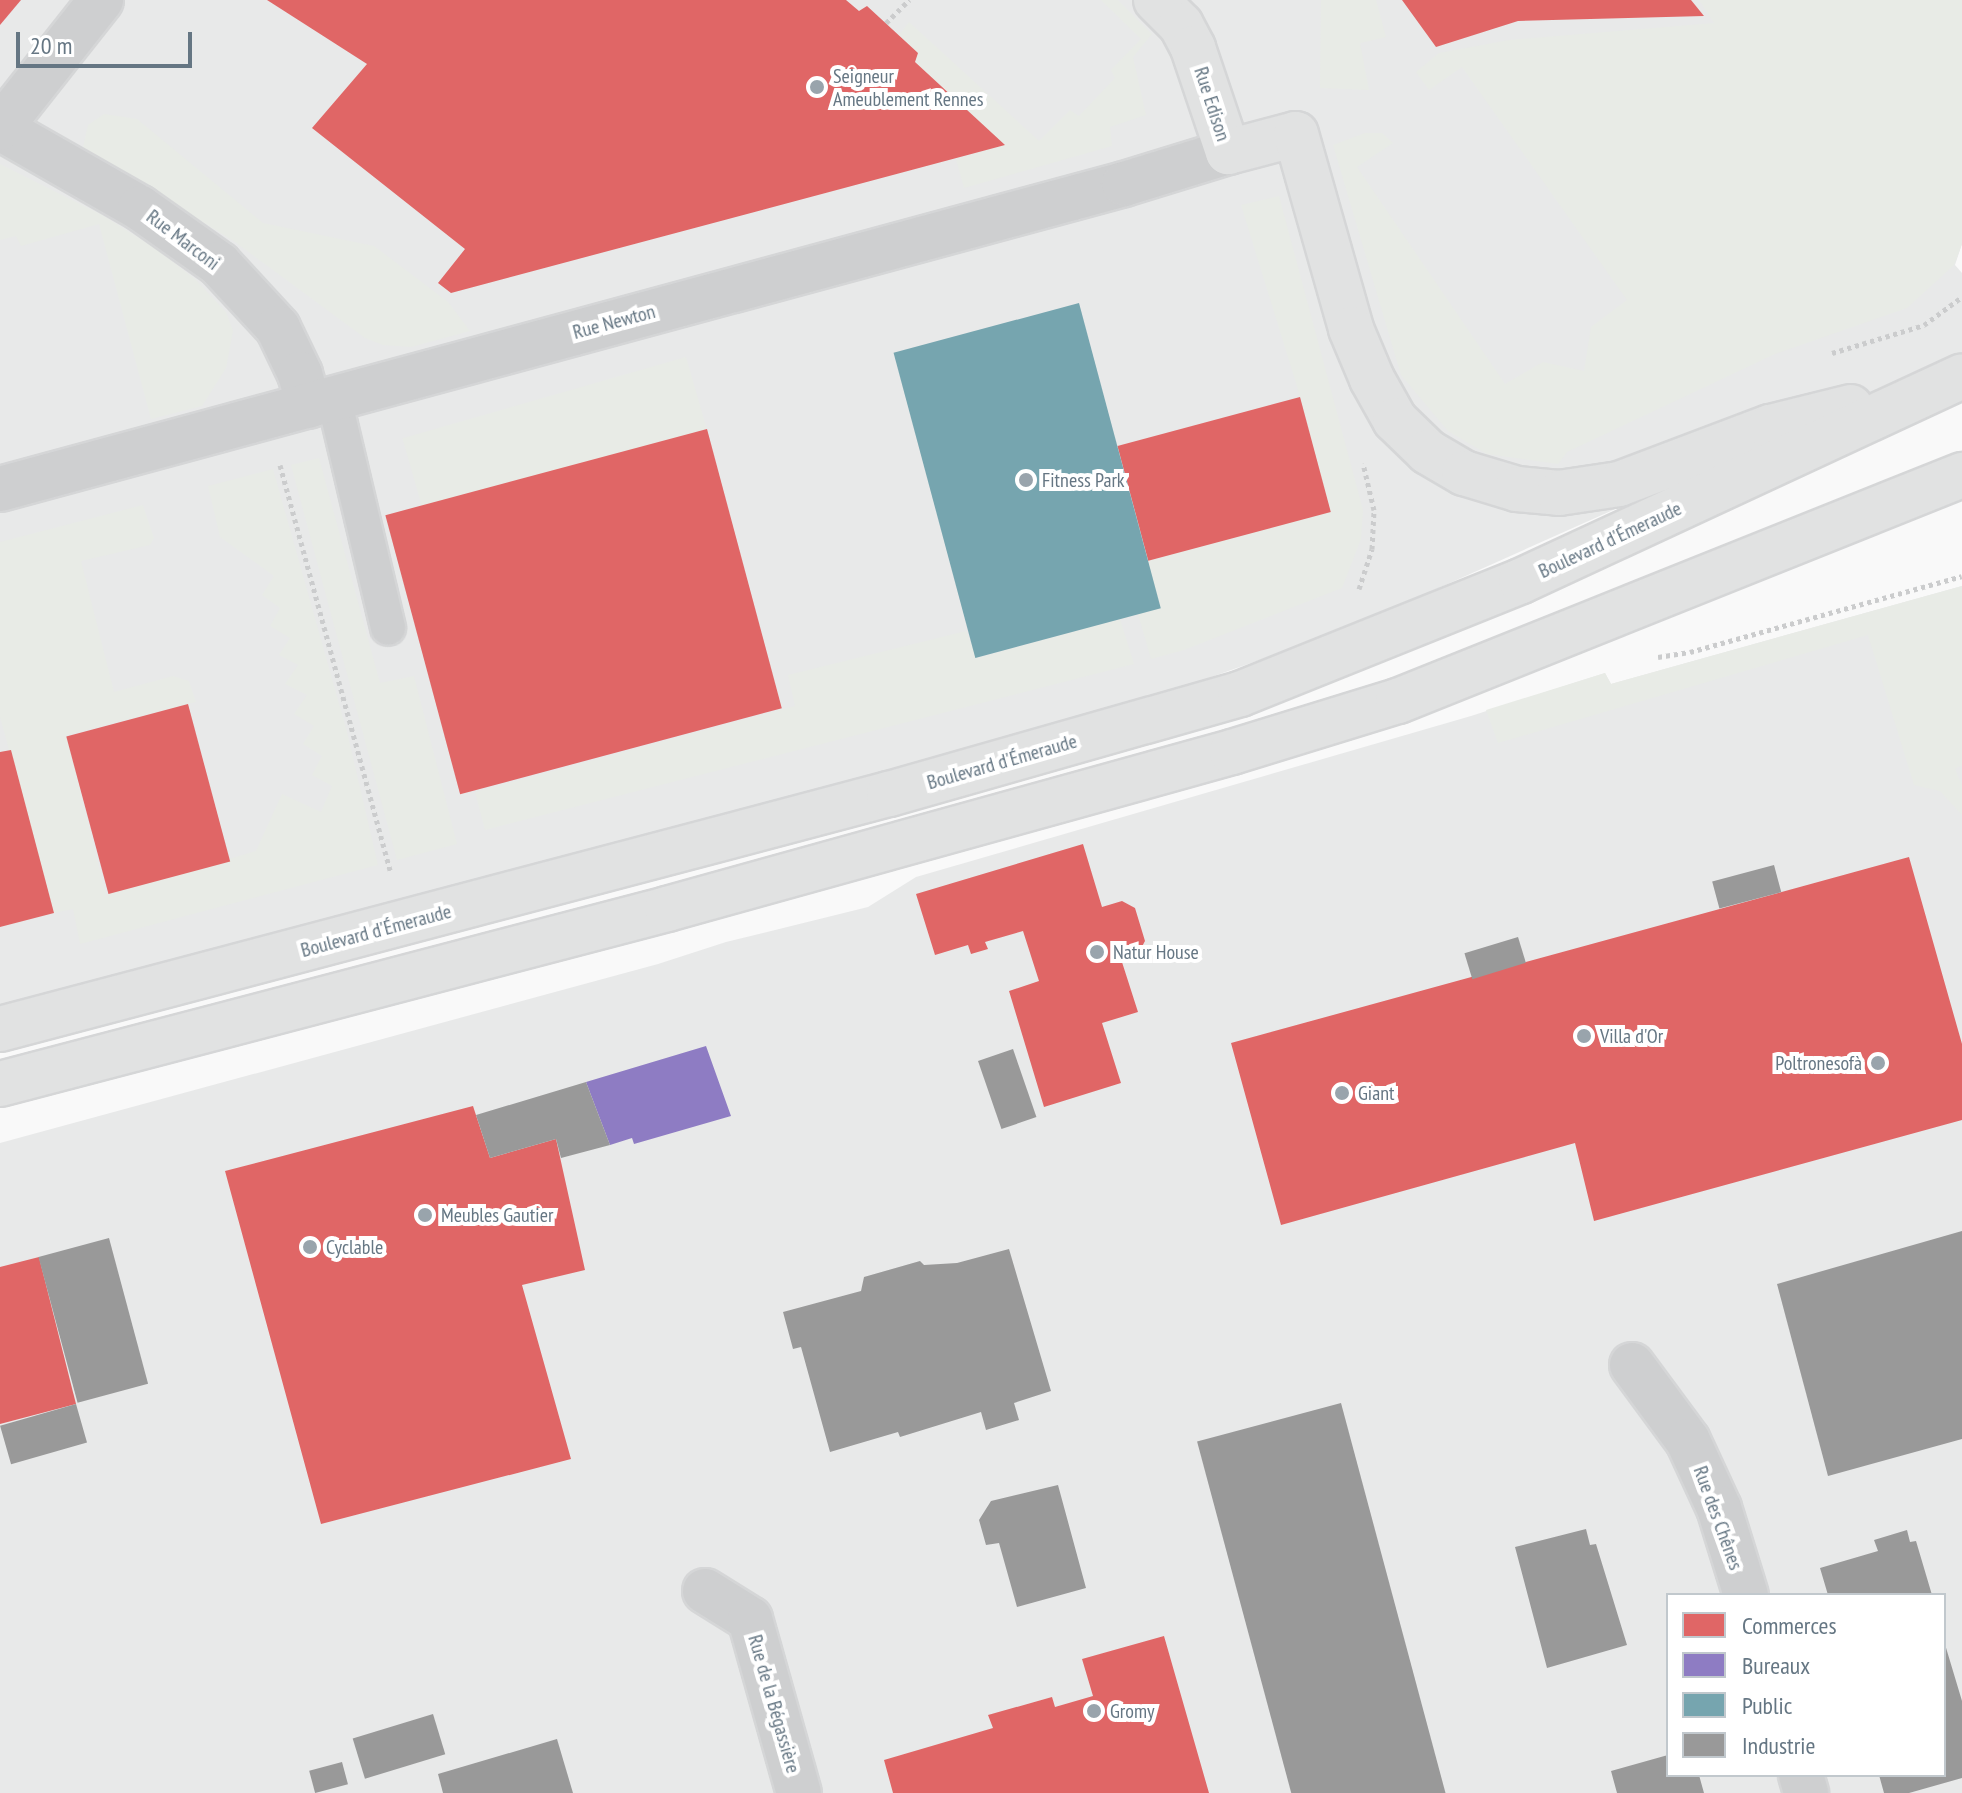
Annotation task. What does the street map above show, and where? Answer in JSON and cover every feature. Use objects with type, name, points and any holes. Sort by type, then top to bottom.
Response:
[{"type":"main road","name":"Rue Edison","points":[[1156,0],[1181,25],[1193,48],[1228,152],[1296,134],[1351,329],[1372,379],[1395,420]]},
{"type":"main road","points":[[1395,420],[1428,452],[1464,473],[1517,489],[1559,493],[1619,484],[1770,427],[1956,379]]},
{"type":"main road","name":"Boulevard d'Émeraude","points":[[0,1029],[889,794],[1240,694],[1521,581],[1956,379]]},
{"type":"main road","points":[[0,1084],[667,909],[1232,752],[1398,701],[1962,475]]},
{"type":"street","points":[[0,128],[101,0]]},
{"type":"street","name":"Rue Marconi","points":[[0,128],[140,208],[219,264],[278,328],[300,374],[322,402]]},
{"type":"street","name":"Rue Newton","points":[[0,489],[1124,184],[1228,152]]},
{"type":"street","name":"Rue des Chênes","points":[[1632,1365],[1688,1441],[1719,1508],[1745,1593]]},
{"type":"street","name":"Rue de la Bégassière","points":[[705,1591],[750,1619],[799,1793]]},
{"type":"lane","points":[[322,402],[388,628]]},
{"type":"path","points":[[886,23],[909,0]]},
{"type":"path","points":[[1829,354],[1924,325],[1962,297]]},
{"type":"path","points":[[265,417],[390,870]]},
{"type":"path","points":[[1371,588],[1358,593],[1372,549],[1374,510],[1363,467],[1366,448],[1395,420]]},
{"type":"path","points":[[376,874],[405,866]]},
{"type":"shaded area","points":[[0,0],[1962,0],[1962,244],[1955,265],[1962,273],[1962,354],[1347,629],[1158,696],[822,792],[0,1014]]},
{"type":"shaded area","points":[[1101,0],[1118,0],[1152,34],[1133,57],[1146,115],[1110,127],[1112,146],[964,188],[956,159],[1004,145],[915,62],[918,53],[899,35],[909,22],[1039,141],[1070,110],[1079,116],[1115,78],[1111,70],[1141,39]]},
{"type":"shaded area","points":[[1321,0],[1376,0],[1386,37],[1360,43],[1369,90],[1320,88]]},
{"type":"shaded area","points":[[1699,0],[1962,0],[1962,244],[1954,265],[1907,308],[1775,354],[1567,452],[1558,464],[1487,454],[1448,431],[1401,375],[1333,145],[1365,133],[1382,133],[1393,143],[1357,167],[1505,384],[1543,362],[1584,371],[1591,327],[1627,300],[1462,67],[1429,90],[1416,72],[1439,53],[1509,40],[1714,23]]},
{"type":"shaded area","points":[[104,114],[137,119],[263,223],[374,246],[448,302],[470,331],[411,347],[383,345],[365,338],[235,242],[83,147],[88,125]]},
{"type":"shaded area","points":[[0,164],[104,216],[156,249],[195,279],[226,312],[233,331],[226,368],[202,406],[151,419],[99,224],[21,246],[16,236],[0,240]]},
{"type":"shaded area","points":[[1279,196],[1363,510],[1361,539],[1342,588],[1184,650],[1151,659],[1138,614],[1160,608],[1148,561],[1330,511],[1300,396],[1241,205]]},
{"type":"shaded area","points":[[686,357],[707,429],[423,510],[402,438]]},
{"type":"shaded area","points":[[319,458],[380,683],[414,676],[457,844],[397,860],[291,465]]},
{"type":"shaded area","points":[[273,469],[347,732],[378,865],[80,944],[73,909],[54,913],[0,717],[0,542],[143,505],[154,538],[150,545],[81,561],[114,692],[173,676],[189,681],[196,702],[66,735],[106,895],[256,851],[282,794],[321,812],[332,786],[312,775],[322,756],[303,744],[314,726],[294,714],[307,695],[285,684],[298,665],[279,655],[290,638],[270,626],[280,608],[262,595],[274,576],[220,537],[208,486]]},
{"type":"shaded area","points":[[1962,586],[1962,1793],[0,1793],[0,1143],[658,964],[726,942],[868,907],[916,877],[1471,716],[1605,673],[1611,684]]},
{"type":"shaded area","points":[[1962,586],[1962,765],[1955,769],[1962,785],[1962,815],[1940,791],[1914,785],[1868,635],[1498,743],[1486,710],[1605,673],[1611,684]]},
{"type":"shaded area","points":[[1120,619],[1134,664],[485,830],[475,792],[795,706],[788,675],[966,631],[977,658]]},
{"type":"building: Commerces","points":[[0,0],[21,0],[0,25]]},
{"type":"building: Commerces","points":[[267,0],[846,0],[859,11],[867,6],[918,53],[915,62],[1005,145],[451,293],[438,283],[465,249],[312,128],[367,64]]},
{"type":"building: Commerces","points":[[1402,0],[1691,0],[1704,16],[1518,21],[1436,47]]},
{"type":"building: Commerces","points":[[1300,397],[1331,512],[1148,561],[1117,446]]},
{"type":"building: Commerces","points":[[707,429],[782,708],[460,794],[385,515]]},
{"type":"building: Commerces","points":[[188,704],[230,861],[108,894],[66,737]]},
{"type":"building: Commerces","points":[[11,750],[54,913],[0,927],[0,752]]},
{"type":"building: Commerces","points":[[1083,844],[1102,907],[1122,901],[1135,908],[1145,941],[1138,954],[1121,959],[1138,1012],[1102,1023],[1121,1083],[1044,1107],[1009,991],[1039,981],[1023,931],[985,942],[988,949],[971,954],[968,945],[935,955],[916,894]]},
{"type":"building: Commerces","points":[[1909,857],[1962,1044],[1962,1120],[1594,1221],[1575,1143],[1281,1225],[1231,1043]]},
{"type":"building: Commerces","points":[[473,1106],[490,1158],[556,1139],[585,1270],[522,1285],[571,1459],[321,1524],[225,1171]]},
{"type":"building: Commerces","points":[[39,1257],[76,1404],[0,1424],[0,1267]]},
{"type":"building: Commerces","name":"Gromy","points":[[1164,1636],[1209,1793],[893,1793],[884,1760],[993,1728],[988,1715],[1052,1697],[1055,1707],[1093,1696],[1082,1659]]},
{"type":"building: Bureaux","points":[[706,1046],[731,1116],[634,1144],[632,1138],[610,1145],[586,1082]]},
{"type":"building: Public","points":[[1079,303],[1161,608],[975,658],[894,353]]},
{"type":"building: Industrie","points":[[1774,865],[1781,892],[1719,909],[1712,882]]},
{"type":"building: Industrie","points":[[1518,937],[1526,963],[1472,979],[1464,953]]},
{"type":"building: Industrie","points":[[1013,1049],[1036,1117],[1001,1129],[978,1061]]},
{"type":"building: Industrie","points":[[586,1082],[610,1145],[561,1158],[556,1139],[490,1158],[476,1115]]},
{"type":"building: Industrie","points":[[1962,1231],[1962,1439],[1828,1476],[1777,1284]]},
{"type":"building: Industrie","points":[[109,1238],[148,1384],[78,1403],[38,1257]]},
{"type":"building: Industrie","points":[[1009,1249],[1051,1391],[1014,1403],[1019,1420],[986,1430],[981,1412],[900,1437],[898,1432],[830,1452],[801,1347],[793,1349],[783,1312],[861,1291],[864,1277],[920,1261],[924,1265],[957,1263]]},
{"type":"building: Industrie","points":[[1341,1403],[1446,1793],[1291,1793],[1197,1442]]},
{"type":"building: Industrie","points":[[76,1404],[87,1442],[11,1464],[0,1426]]},
{"type":"building: Industrie","points":[[1058,1485],[1086,1588],[1017,1607],[999,1543],[986,1545],[979,1520],[991,1501]]},
{"type":"building: Industrie","points":[[1586,1529],[1590,1545],[1596,1544],[1627,1645],[1547,1668],[1515,1547]]},
{"type":"building: Industrie","points":[[1907,1530],[1910,1542],[1916,1541],[1931,1593],[1827,1593],[1820,1568],[1878,1551],[1874,1540]]},
{"type":"building: Industrie","points":[[1946,1648],[1962,1701],[1962,1778],[1909,1793],[1884,1793],[1880,1777],[1946,1777]]},
{"type":"building: Industrie","points":[[433,1714],[445,1754],[365,1779],[353,1739]]},
{"type":"building: Industrie","points":[[557,1739],[573,1793],[443,1793],[438,1774]]},
{"type":"building: Industrie","points":[[1666,1756],[1666,1777],[1700,1777],[1704,1793],[1617,1793],[1611,1771]]},
{"type":"building: Industrie","points":[[342,1762],[348,1784],[315,1793],[309,1771]]},
{"type":"place","name":"Seigneur Ameublement Rennes","points":[[817,87]]},
{"type":"place","name":"Fitness Park","points":[[1026,480]]},
{"type":"place","name":"Natur House","points":[[1097,952]]},
{"type":"place","name":"Villa d'Or","points":[[1584,1036]]},
{"type":"place","name":"Poltronesofà","points":[[1878,1063]]},
{"type":"place","name":"Giant","points":[[1342,1093]]},
{"type":"place","name":"Meubles Gautier","points":[[425,1215]]},
{"type":"place","name":"Cyclable","points":[[310,1247]]},
{"type":"place","name":"Gromy","points":[[1094,1711]]}]
